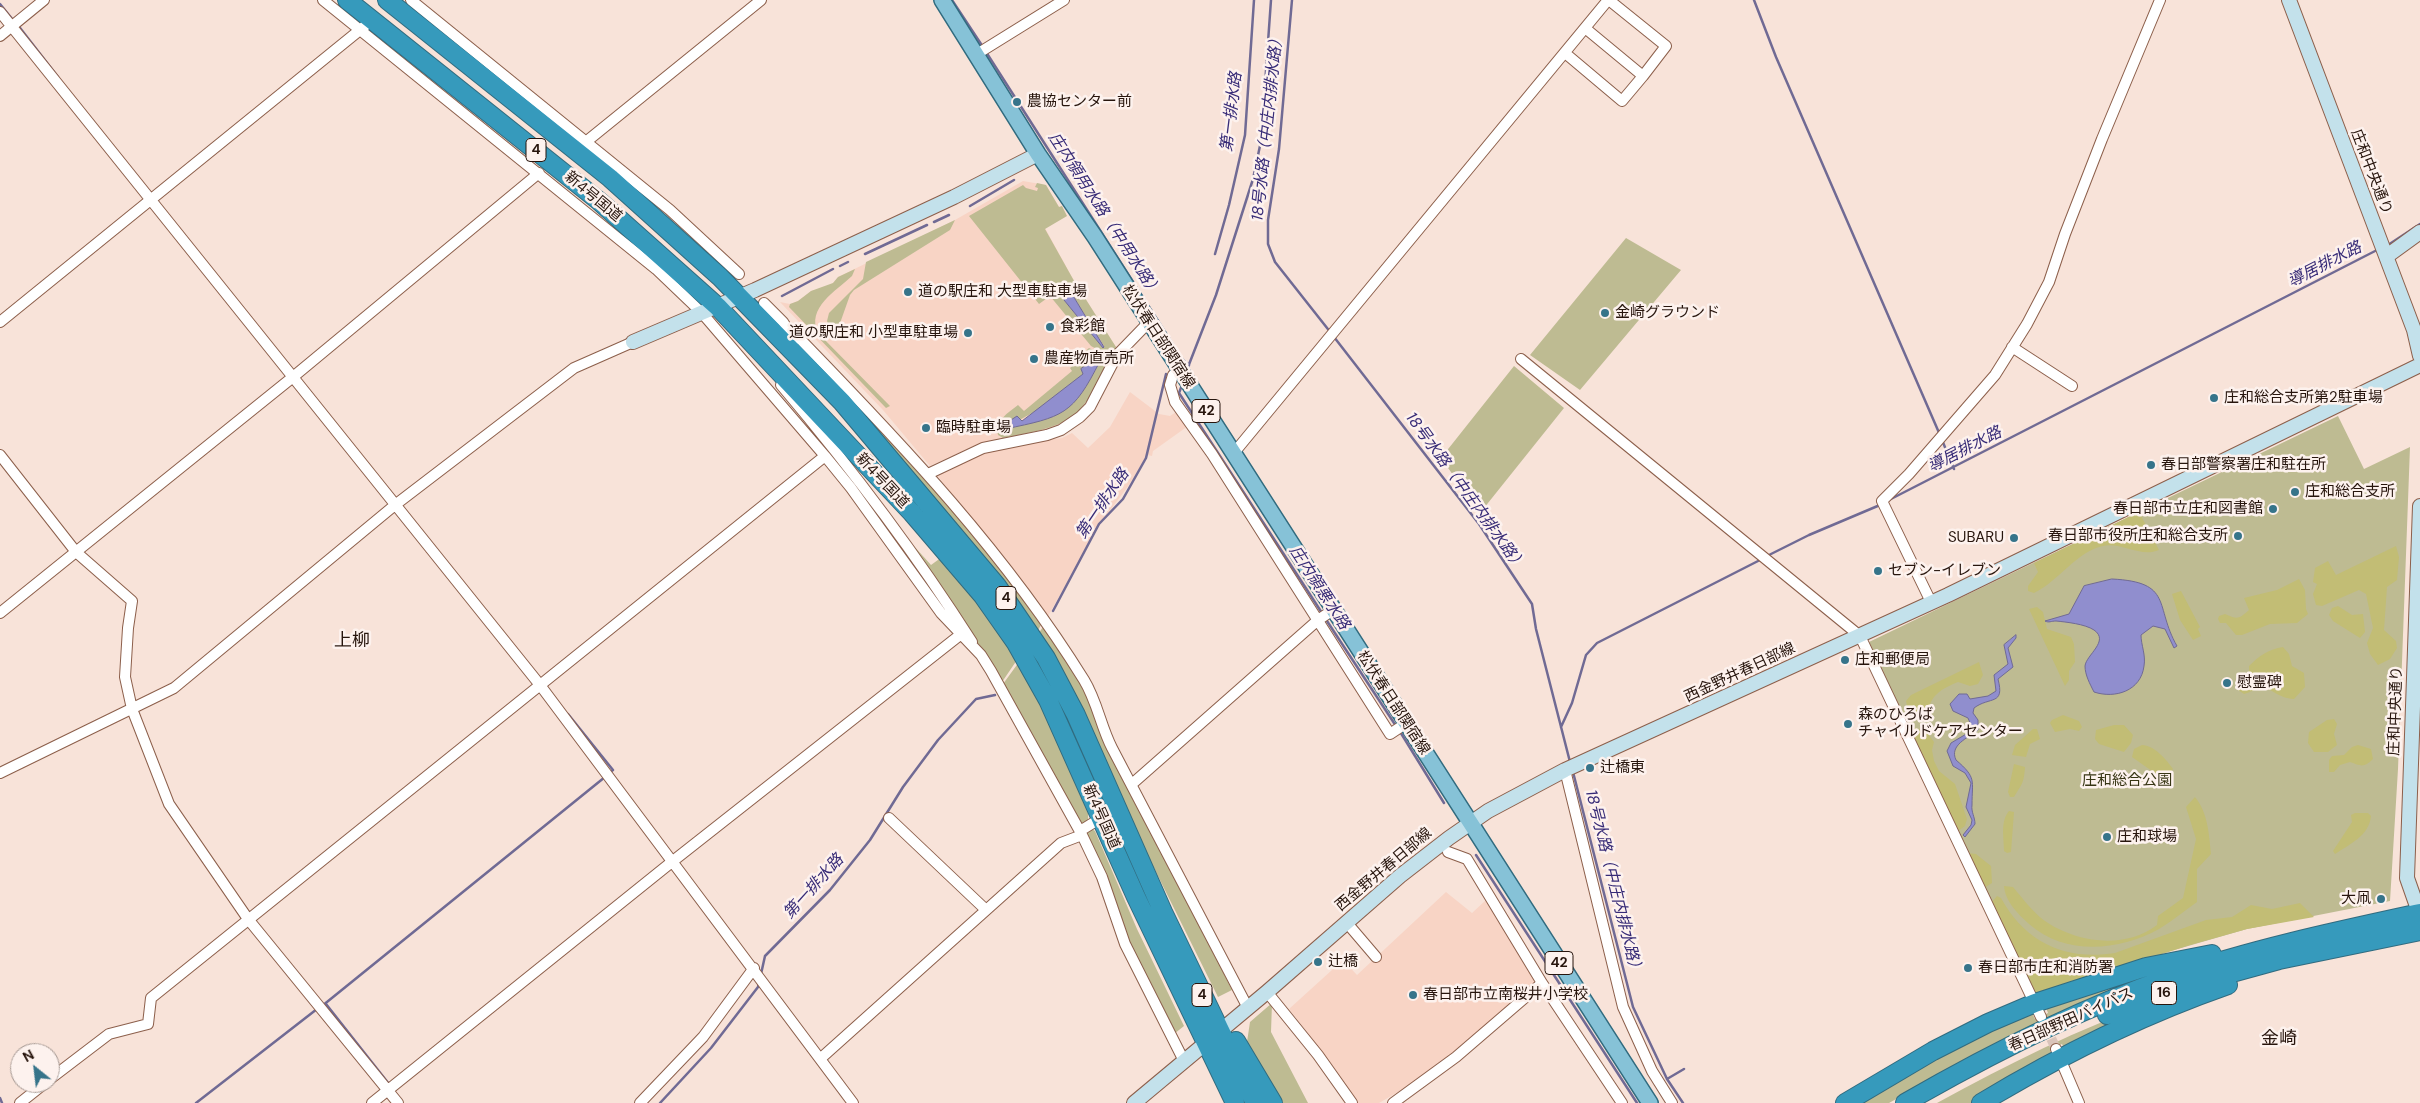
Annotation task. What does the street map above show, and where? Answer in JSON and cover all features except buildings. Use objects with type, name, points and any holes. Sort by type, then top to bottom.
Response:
[{"type":"highway","name":"新4号国道","points":[[347,0],[367,25],[566,174],[710,310],[750,342],[912,512],[983,596],[1016,643],[1048,700],[1205,1043],[1235,1103]]},
{"type":"highway","name":"新4号国道","points":[[387,0],[635,192],[740,297],[786,337],[1012,606],[1060,684],[1120,817],[1143,853],[1223,1028]]},
{"type":"highway","name":"春日部野田バイパス","points":[[1905,1103],[1960,1071],[2065,1018],[2171,977],[2242,955],[2420,913]]},
{"type":"highway","name":"春日部野田バイパス","points":[[1925,1103],[2013,1056],[2072,1028],[2176,988],[2279,960],[2420,931]]},
{"type":"highway","name":"16","points":[[1981,1103],[2058,1054],[2121,1027],[2184,1001],[2259,974],[2346,951],[2364,943]]},
{"type":"highway","name":"16","points":[[1845,1103],[1933,1051],[1988,1023],[2038,1010],[2146,967],[2226,952],[2242,955]]},
{"type":"highway","points":[[1223,1028],[1255,1103]]},
{"type":"highway","points":[[1223,1028],[1273,1103]]},
{"type":"highway","name":"4","points":[[1205,1043],[1212,1076],[1225,1103]]},
{"type":"main road","name":"松伏春日部関宿線","points":[[942,0],[1038,154],[1149,322],[1233,454],[1325,616],[1400,728],[1469,823],[1650,1103]]},
{"type":"main road","name":"庄和中央通り","points":[[2289,0],[2414,330],[2420,356]]},
{"type":"main road","points":[[633,342],[740,297],[954,197],[1038,154]]},
{"type":"main road","points":[[2386,256],[2420,232]]},
{"type":"main road","name":"西金野井春日部線","points":[[1134,1103],[1267,992],[1400,876],[1469,823],[1522,792],[1565,770],[1860,636],[2420,366]]},
{"type":"main road","name":"庄和中央通り","points":[[2420,506],[2407,878],[2420,913]]},
{"type":"street","points":[[0,36],[44,0]]},
{"type":"street","points":[[324,0],[367,25],[539,173],[663,266]]},
{"type":"street","points":[[411,0],[587,141],[635,192],[670,210],[738,274]]},
{"type":"street","points":[[587,141],[761,0]]},
{"type":"street","points":[[977,54],[1064,0]]},
{"type":"street","points":[[1233,454],[1608,0],[1666,46],[1622,101],[1565,53]]},
{"type":"street","points":[[1931,602],[1882,500],[1909,474],[1995,374],[2049,282],[2065,234],[2102,139],[2160,0]]},
{"type":"street","points":[[0,12],[540,685],[754,968],[853,1103]]},
{"type":"street","points":[[0,322],[152,201],[367,25]]},
{"type":"street","points":[[1585,28],[1643,76]]},
{"type":"street","points":[[0,613],[293,378],[539,173]]},
{"type":"street","points":[[764,303],[783,322],[786,337],[801,340],[928,474],[1000,559],[1033,604],[1081,675],[1111,746],[1248,1008]]},
{"type":"street","points":[[710,310],[857,496],[941,613],[981,655]]},
{"type":"street","points":[[928,474],[953,456],[1047,435],[1061,430],[1080,417],[1090,407],[1118,355],[1149,322]]},
{"type":"street","points":[[0,773],[174,688],[395,505],[574,368],[633,342]]},
{"type":"street","points":[[750,342],[778,382],[896,527],[981,655],[1081,833],[1102,877],[1125,944],[1184,1061]]},
{"type":"street","points":[[2012,347],[2072,386]]},
{"type":"street","points":[[1521,359],[1860,636],[2038,1010]]},
{"type":"street","points":[[1132,784],[1325,616],[1175,402],[1170,385],[1173,376],[1180,370]]},
{"type":"street","points":[[0,455],[76,552],[132,601],[125,669],[132,709],[169,804],[248,919],[398,1103]]},
{"type":"street","points":[[60,1071],[109,1034],[148,1024],[151,998],[826,456]]},
{"type":"street","points":[[372,1103],[673,861],[960,635]]},
{"type":"street","points":[[1565,770],[1623,1007],[1652,1071],[1672,1103]]},
{"type":"street","points":[[889,818],[985,909]]},
{"type":"street","points":[[820,1059],[985,909],[1061,843],[1081,833],[1101,818]]},
{"type":"street","points":[[1448,852],[1467,858],[1542,983],[1622,1103]]},
{"type":"street","points":[[1347,923],[1376,957]]},
{"type":"street","points":[[640,1103],[703,1037],[754,968]]},
{"type":"street","points":[[1393,1103],[1456,1057],[1542,983]]},
{"type":"street","points":[[1267,992],[1318,1055],[1352,1103]]},
{"type":"street","points":[[2058,1054],[2079,1103]]},
{"type":"street","points":[[20,1103],[32,1093]]},
{"type":"shaded area","points":[[1023,181],[1046,185],[1059,207],[1062,206],[1067,216],[1045,228],[1073,279],[1116,347],[1094,392],[1065,422],[1043,431],[974,446],[930,466],[883,410],[780,302],[790,304],[798,301],[811,291],[826,287],[838,277],[955,220]]},
{"type":"shaded area","points":[[1072,294],[1103,348],[1064,300],[1065,295]]},
{"type":"shaded area","points":[[1095,359],[1100,361],[1091,379],[1082,393],[1064,411],[1041,421],[1005,429],[1008,422],[1017,416],[1022,421],[1083,374],[1081,369]]},
{"type":"shaded area","points":[[1130,392],[1159,414],[1170,416],[1179,410],[1188,426],[1153,451],[1152,456],[1147,455],[1129,485],[1100,524],[1047,618],[937,475],[977,456],[1016,444],[1062,438],[1072,433],[1088,448],[1110,427]]},
{"type":"shaded area","points":[[2139,512],[2159,550],[2145,552],[2110,545],[2103,546],[2076,560],[2043,588],[2034,593],[2028,591],[2028,586],[2038,572],[2034,563]]},
{"type":"shaded area","points":[[2396,546],[2399,557],[2397,580],[2387,587],[2384,630],[2396,641],[2397,648],[2390,659],[2378,665],[2370,654],[2367,643],[2373,628],[2366,594],[2359,590],[2322,606],[2316,605],[2313,594],[2317,584],[2313,582],[2315,568],[2328,561],[2336,575]]},
{"type":"shaded area","points":[[2112,579],[2132,581],[2145,585],[2154,591],[2163,608],[2170,632],[2177,646],[2174,648],[2165,629],[2153,626],[2141,635],[2144,666],[2138,682],[2126,691],[2102,694],[2094,692],[2085,666],[2096,648],[2099,639],[2098,634],[2094,630],[2081,625],[2060,621],[2045,621],[2069,614],[2084,586]]},
{"type":"shaded area","points":[[2299,579],[2305,590],[2308,614],[2297,623],[2270,624],[2242,635],[2236,635],[2226,623],[2220,623],[2219,616],[2225,614],[2237,618],[2249,610],[2244,598],[2277,590]]},
{"type":"shaded area","points":[[2181,591],[2200,627],[2198,629],[2201,636],[2193,640],[2180,620],[2172,594]]},
{"type":"shaded area","points":[[2338,606],[2352,615],[2363,614],[2365,632],[2360,638],[2333,621],[2329,615],[2332,608]]},
{"type":"shaded area","points":[[2037,607],[2043,612],[2047,629],[2071,637],[2074,644],[2075,662],[2069,671],[2069,680],[2065,686],[2029,609]]},
{"type":"shaded area","points":[[2016,635],[2016,638],[2008,648],[2013,667],[1998,679],[2000,688],[1998,697],[1974,708],[1973,713],[1978,720],[1978,730],[1961,742],[1955,750],[1956,760],[1967,771],[1972,780],[1972,808],[1975,824],[1965,837],[1963,835],[1971,825],[1972,820],[1966,807],[1971,783],[1965,773],[1953,766],[1947,751],[1951,743],[1973,730],[1968,718],[1953,711],[1950,704],[1959,694],[1967,694],[1970,699],[1988,696],[1996,691],[1994,675],[2008,664],[2004,645]]},
{"type":"shaded area","points":[[2283,647],[2289,654],[2292,666],[2304,673],[2305,687],[2294,699],[2283,697],[2264,688],[2244,694],[2238,690],[2236,682],[2249,675],[2249,666],[2253,662],[2269,651]]},
{"type":"shaded area","points":[[1979,662],[1983,675],[1978,684],[1970,686],[1958,682],[1948,686],[1935,696],[1929,710],[1922,715],[1909,709],[1906,701],[1911,695]]},
{"type":"shaded area","points":[[2063,715],[2079,721],[2082,727],[2079,731],[2070,729],[2055,732],[2050,723],[2052,720]]},
{"type":"shaded area","points":[[2334,719],[2337,724],[2334,734],[2337,745],[2328,752],[2314,752],[2308,743],[2309,732],[2327,720]]},
{"type":"shaded area","points":[[2114,725],[2124,725],[2133,735],[2131,743],[2124,752],[2099,744],[2095,739],[2096,730]]},
{"type":"shaded area","points":[[1908,726],[1926,731],[1934,742],[1932,750],[1934,761],[1939,771],[1955,784],[1967,819],[1965,826],[1958,831]]},
{"type":"shaded area","points":[[2033,729],[2037,729],[2040,739],[2030,744],[2026,757],[2012,755],[2015,745]]},
{"type":"shaded area","points":[[2142,745],[2156,750],[2173,769],[2166,779],[2132,757],[2134,749]]},
{"type":"shaded area","points":[[2358,745],[2371,749],[2373,759],[2367,764],[2362,765],[2350,762],[2340,765],[2334,772],[2329,772],[2329,760],[2332,756],[2344,755],[2352,747]]},
{"type":"shaded area","points":[[2014,764],[2025,767],[2025,772],[2019,789],[2014,797],[2010,797],[2008,792]]},
{"type":"shaded area","points":[[2195,797],[2205,817],[2211,854],[2197,869],[2197,902],[2159,929],[2127,942],[2110,946],[2092,947],[2075,945],[2043,934],[2029,924],[2009,902],[2004,886],[2013,887],[2034,911],[2048,923],[2060,930],[2088,939],[2102,941],[2117,940],[2145,933],[2157,925],[2158,916],[2183,898],[2196,839],[2186,807]]},
{"type":"shaded area","points":[[2009,811],[2014,812],[2011,852],[2007,853],[2004,851],[2003,830],[2004,820]]},
{"type":"shaded area","points":[[2355,813],[2368,813],[2371,816],[2367,829],[2358,839],[2335,854],[2333,851],[2352,822],[2351,815]]},
{"type":"shaded area","points":[[1968,853],[1976,854],[1991,866],[1992,883],[1984,888]]},
{"type":"shaded area","name":"春日部市立南桜井小学校","points":[[1446,892],[1472,913],[1486,900],[1537,981],[1451,1057],[1422,1078],[1379,1103],[1358,1103],[1328,1059],[1289,1009],[1343,960],[1357,975]]},
{"type":"shaded area","points":[[1997,896],[2001,898],[2022,926],[2034,937],[2063,951],[2079,954],[2115,953],[2206,920],[2232,917],[2251,905],[2272,909],[2300,903],[2314,917],[2247,929],[2190,945],[2034,995],[1991,903]]},
{"type":"green space","points":[[1037,183],[1046,185],[1059,207],[1062,206],[1067,216],[1045,229],[1073,279],[1116,347],[1111,357],[1091,346],[1050,296],[1039,304],[969,216],[1023,185],[1026,188],[1037,191],[1038,188],[1035,187]],"holes":[[[1072,294],[1104,346],[1103,348],[1064,300],[1064,297]]]},
{"type":"green space","points":[[955,220],[950,230],[854,290],[850,295],[839,326],[829,327],[827,321],[829,313],[863,279],[866,262]]},
{"type":"green space","name":"金崎グラウンド","points":[[1626,238],[1681,270],[1580,390],[1530,355]]},
{"type":"green space","points":[[855,269],[852,276],[824,301],[819,308],[815,324],[818,333],[890,406],[886,408],[789,307],[790,304],[798,301],[811,291],[833,283],[838,277]]},
{"type":"green space","points":[[793,340],[798,342],[942,496],[1008,579],[1041,625],[1037,632]]},
{"type":"green space","points":[[1089,348],[1111,359],[1100,380],[1081,408],[1059,424],[1044,429],[1003,438],[998,435],[998,425],[1006,414],[1018,405],[1024,411],[1072,371],[1070,368],[1083,357],[1082,354]],"holes":[[[1100,361],[1091,379],[1073,403],[1064,411],[1040,421],[1005,428],[1034,412]]]},
{"type":"green space","points":[[1514,366],[1564,408],[1480,513],[1441,458]]},
{"type":"green space","name":"庄和総合公園","points":[[2338,416],[2364,469],[2410,447],[2398,769],[2390,901],[2247,929],[2150,957],[2034,995],[1869,642]]},
{"type":"green space","points":[[913,545],[931,565],[942,557],[976,599],[1017,660],[1002,682]]},
{"type":"green space","points":[[1043,627],[1082,686],[1232,990],[1218,997],[1038,634]]},
{"type":"green space","points":[[1019,662],[1036,695],[1088,813],[1088,821],[1081,826],[1003,684]]},
{"type":"green space","points":[[1092,829],[1095,831],[1137,929],[1184,1026],[1174,1034],[1132,948],[1084,832]]},
{"type":"green space","points":[[2224,955],[1996,1043],[1889,1103],[1854,1103],[1910,1069],[2031,1011],[2035,1019],[2048,1013],[2045,1005]]},
{"type":"green space","points":[[2254,972],[2066,1052],[2062,1044],[2050,1050],[2053,1059],[1973,1103],[1937,1103],[2017,1061],[2099,1023],[2155,1002]]},
{"type":"green space","points":[[1272,1003],[1271,1032],[1308,1103],[1283,1103],[1247,1042],[1250,1022]]},
{"type":"waterway","name":"庄内領用水路（中用水路）","points":[[952,0],[983,47]]},
{"type":"waterway","name":"第一排水路","points":[[1215,254],[1229,205],[1245,135],[1254,0]]},
{"type":"waterway","name":"庄内領悪水路","points":[[1188,367],[1216,295],[1253,179],[1261,141],[1271,0]]},
{"type":"waterway","name":"18号水路（中庄内排水路）","points":[[1292,0],[1279,149],[1268,220],[1268,244],[1275,262],[1331,333]]},
{"type":"waterway","points":[[1754,0],[1776,57],[1940,435]]},
{"type":"waterway","points":[[0,4],[13,20]]},
{"type":"waterway","points":[[17,24],[58,77]]},
{"type":"waterway","name":"庄内領用水路（中用水路）","points":[[986,52],[1183,360],[1189,365]]},
{"type":"waterway","points":[[970,206],[1014,180]]},
{"type":"waterway","points":[[934,222],[949,215]]},
{"type":"waterway","name":"導居排水路","points":[[2388,245],[2420,224]]},
{"type":"waterway","points":[[865,254],[927,225]]},
{"type":"waterway","name":"導居排水路","points":[[1887,501],[2379,249]]},
{"type":"waterway","points":[[840,266],[848,262]]},
{"type":"waterway","points":[[782,296],[833,269]]},
{"type":"waterway","name":"18号水路（中庄内排水路）","points":[[1334,337],[1479,524],[1532,604],[1536,629],[1570,762]]},
{"type":"waterway","name":"第一排水路","points":[[1053,611],[1099,524],[1123,499],[1146,458],[1166,374]]},
{"type":"waterway","name":"庄内領悪水路","points":[[1182,385],[1179,393],[1322,613]]},
{"type":"waterway","points":[[1942,440],[1954,469]]},
{"type":"waterway","name":"導居排水路","points":[[1767,556],[1809,535],[1880,505]]},
{"type":"waterway","name":"導居排水路","points":[[1561,727],[1572,703],[1586,655],[1597,643],[1762,559]]},
{"type":"waterway","name":"庄内領悪水路","points":[[1325,618],[1396,726]]},
{"type":"waterway","name":"第一排水路","points":[[761,974],[765,956],[830,890],[870,840],[903,787],[938,740],[976,699],[995,695]]},
{"type":"waterway","points":[[568,714],[613,770],[609,773]]},
{"type":"waterway","name":"庄内領悪水路","points":[[1399,730],[1444,803]]},
{"type":"waterway","name":"18号水路（中庄内排水路）","points":[[1573,772],[1633,1007],[1667,1079],[1683,1103]]},
{"type":"waterway","points":[[322,1006],[605,777]]},
{"type":"waterway","name":"庄内領悪水路","points":[[1476,855],[1637,1103]]},
{"type":"waterway","name":"第一排水路","points":[[660,1103],[711,1048],[758,987],[759,982]]},
{"type":"waterway","points":[[326,1004],[389,1084]]},
{"type":"waterway","points":[[196,1103],[317,1009]]},
{"type":"waterway","points":[[1667,1079],[1684,1069]]},
{"type":"waterway","points":[[0,1098],[2,1103]]},
{"type":"tunnel","points":[[2045,1025],[2056,1049]]},
{"type":"place","name":"農協センター前","points":[[1017,102]]},
{"type":"place","name":"道の駅庄和 大型車駐車場","points":[[908,292]]},
{"type":"place","name":"金崎グラウンド","points":[[1605,313]]},
{"type":"place","name":"食彩館","points":[[1050,327]]},
{"type":"place","name":"道の駅庄和 小型車駐車場","points":[[968,333]]},
{"type":"place","name":"農産物直売所","points":[[1034,359]]},
{"type":"place","name":"庄和総合支所第2駐車場","points":[[2214,398]]},
{"type":"place","name":"臨時駐車場","points":[[926,428]]},
{"type":"place","name":"春日部警察署庄和駐在所","points":[[2151,465]]},
{"type":"place","name":"庄和総合支所","points":[[2295,492]]},
{"type":"place","name":"春日部市立庄和図書館","points":[[2273,509]]},
{"type":"place","name":"春日部市役所庄和総合支所","points":[[2238,536]]},
{"type":"place","name":"SUBARU","points":[[2014,538]]},
{"type":"place","name":"セブン-イレブン","points":[[1878,571]]},
{"type":"place","name":"庄和郵便局","points":[[1845,660]]},
{"type":"place","name":"慰霊碑","points":[[2227,683]]},
{"type":"place","name":"森のひろば チャイルドケアセンター","points":[[1848,724]]},
{"type":"place","name":"辻橋東","points":[[1590,768]]},
{"type":"place","name":"庄和球場","points":[[2107,837]]},
{"type":"place","name":"大凧","points":[[2381,899]]},
{"type":"place","name":"辻橋","points":[[1318,962]]},
{"type":"place","name":"春日部市庄和消防署","points":[[1968,968]]},
{"type":"place","name":"春日部市立南桜井小学校","points":[[1413,995]]},
{"type":"district","name":"上柳","points":[[352,641]]},
{"type":"district","name":"金崎","points":[[2279,1039]]}]
